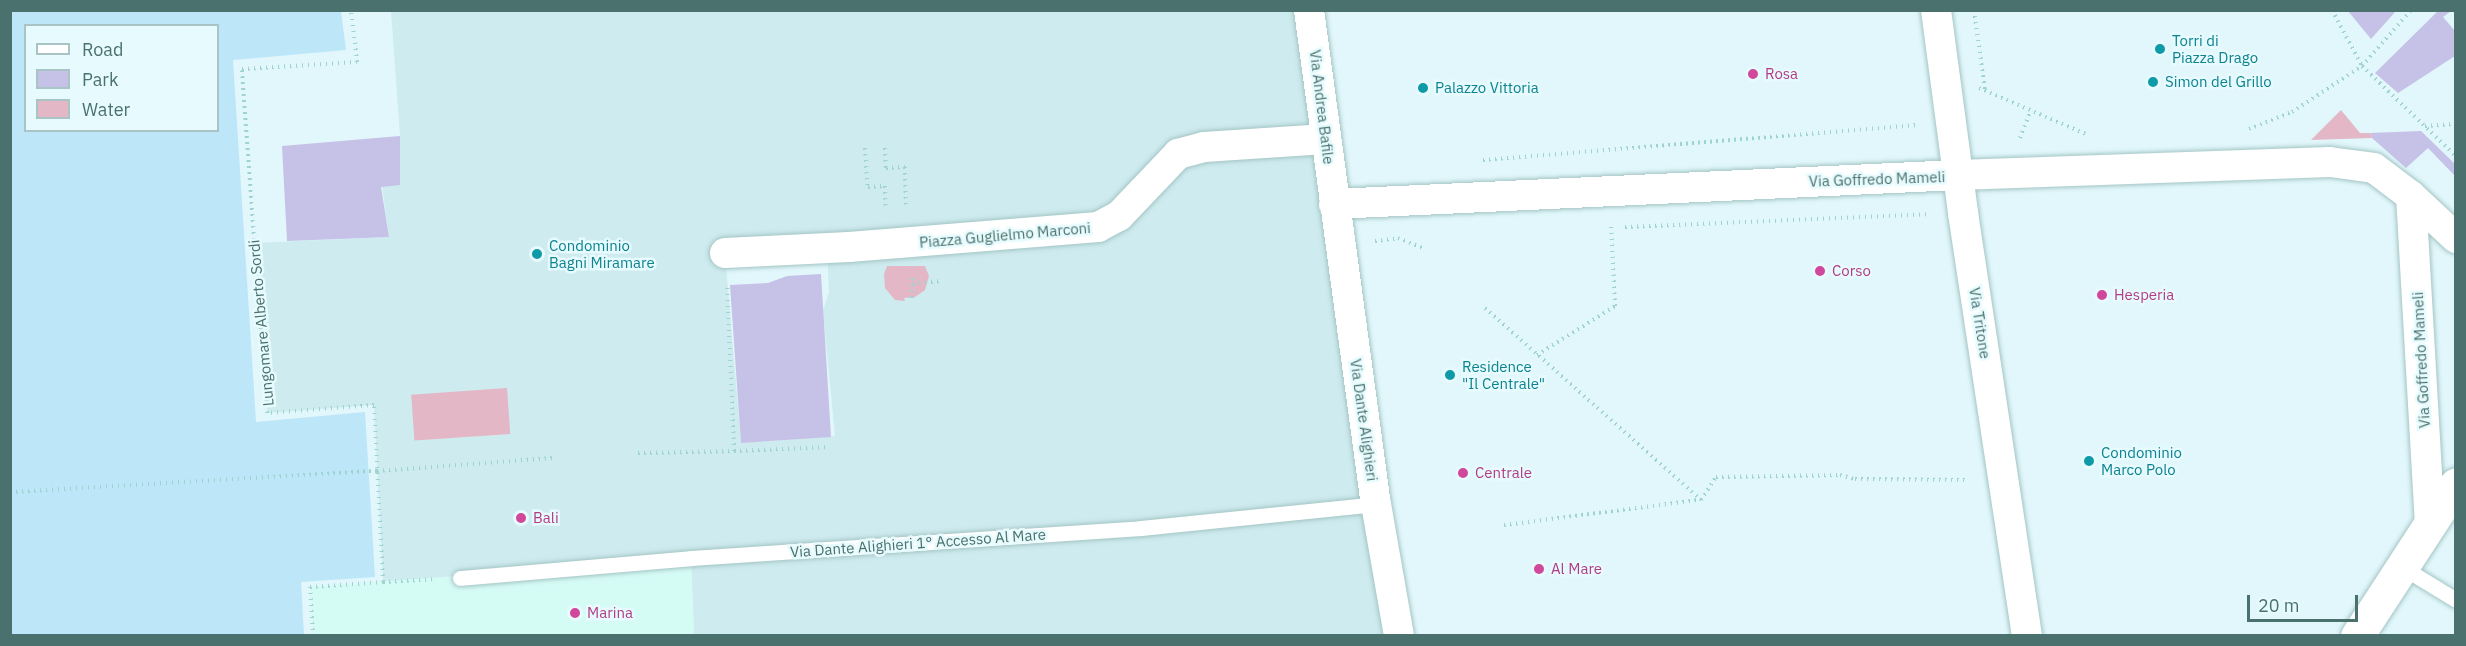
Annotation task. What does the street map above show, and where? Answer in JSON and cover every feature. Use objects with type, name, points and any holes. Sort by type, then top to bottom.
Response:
[{"type":"street","name":"Via Andrea Bafile","points":[[1309,10],[1334,204]]},
{"type":"street","name":"Via Tritone","points":[[1936,10],[1958,175],[2027,636]]},
{"type":"street","name":"Piazza Guglielmo Marconi","points":[[725,253],[849,247],[1098,227],[1119,216],[1178,154],[1204,147],[1326,139]]},
{"type":"street","name":"Via Goffredo Mameli","points":[[1334,204],[1958,175],[2330,162],[2374,168],[2411,196],[2456,238]]},
{"type":"street","name":"Via Goffredo Mameli","points":[[2411,196],[2430,524]]},
{"type":"street","name":"Via Dante Alighieri","points":[[1334,204],[1376,504],[1399,636]]},
{"type":"street","points":[[2358,636],[2456,484]]},
{"type":"lane","name":"Via Dante Alighieri 1° Accesso Al Mare","points":[[460,578],[691,558],[1141,528],[1327,507],[1376,504]]},
{"type":"lane","points":[[2402,567],[2456,600]]},
{"type":"path","name":"Lungomare Alberto Sordi","points":[[351,10],[357,62],[242,69],[267,413],[374,405],[383,582]]},
{"type":"path","points":[[1974,10],[1985,90]]},
{"type":"path","points":[[2332,10],[2362,66],[2456,156]]},
{"type":"path","points":[[2239,132],[2292,112],[2362,66],[2411,10]]},
{"type":"path","points":[[1980,98],[1978,87],[2093,137]]},
{"type":"path","points":[[2018,142],[2031,110]]},
{"type":"path","points":[[1481,160],[1952,123]]},
{"type":"path","points":[[2424,126],[2456,124]]},
{"type":"path","points":[[865,148],[868,187],[885,186],[886,217]]},
{"type":"path","points":[[885,148],[886,168],[905,167],[906,214]]},
{"type":"path","points":[[1537,355],[1615,306],[1611,226]]},
{"type":"path","points":[[1371,242],[1398,238],[1423,248]]},
{"type":"path","points":[[725,253],[734,451]]},
{"type":"path","points":[[912,298],[913,273]]},
{"type":"path","points":[[913,283],[942,281]]},
{"type":"path","points":[[1485,308],[1701,500]]},
{"type":"path","points":[[638,453],[829,447]]},
{"type":"path","points":[[10,492],[377,471],[554,458]]},
{"type":"path","points":[[1504,525],[1701,500],[1716,477],[1840,475],[1855,479],[2003,480]]},
{"type":"path","points":[[314,636],[310,587],[460,578]]},
{"type":"shaded area","points":[[391,11],[1309,11],[1399,635],[694,635],[691,559],[383,582],[374,405],[267,413],[254,243],[389,237],[382,186],[400,136]],"holes":[[[827,249],[829,292],[823,311],[835,436],[741,443],[725,253]]]},
{"type":"shaded area","points":[[691,558],[694,635],[313,635],[310,587]]},
{"type":"green space","points":[[2348,11],[2396,11],[2371,39]]},
{"type":"green space","points":[[2438,11],[2451,11],[2443,17],[2455,31],[2455,56],[2398,93],[2375,73]]},
{"type":"green space","points":[[2421,131],[2455,164],[2455,176],[2428,148],[2406,168],[2372,138],[2370,133]]},
{"type":"green space","points":[[400,136],[400,185],[381,187],[389,237],[287,241],[282,146]]},
{"type":"green space","points":[[821,274],[831,437],[741,443],[730,285],[768,283],[787,276]]},
{"type":"sand","points":[[10,11],[341,11],[346,50],[233,60],[256,422],[365,412],[375,577],[301,582],[304,635],[11,635]]},
{"type":"water","points":[[2341,110],[2360,133],[2370,133],[2372,138],[2311,140]]},
{"type":"water","points":[[887,266],[925,266],[929,276],[925,290],[915,297],[904,298],[905,301],[895,300],[885,288],[884,274]]},
{"type":"water","points":[[507,388],[510,434],[414,441],[411,395]]},
{"type":"place","name":"Torri di Piazza Drago","points":[[2160,49]]},
{"type":"place","name":"Rosa","points":[[1753,74]]},
{"type":"place","name":"Simon del Grillo","points":[[2153,82]]},
{"type":"place","name":"Palazzo Vittoria","points":[[1423,88]]},
{"type":"place","name":"Condominio Bagni Miramare","points":[[537,254]]},
{"type":"place","name":"Corso","points":[[1820,271]]},
{"type":"place","name":"Hesperia","points":[[2102,295]]},
{"type":"place","name":"Residence \"Il Centrale\"","points":[[1450,375]]},
{"type":"place","name":"Condominio Marco Polo","points":[[2089,461]]},
{"type":"place","name":"Centrale","points":[[1463,473]]},
{"type":"place","name":"Bali","points":[[521,518]]},
{"type":"place","name":"Al Mare","points":[[1539,569]]},
{"type":"place","name":"Marina","points":[[575,613]]}]
